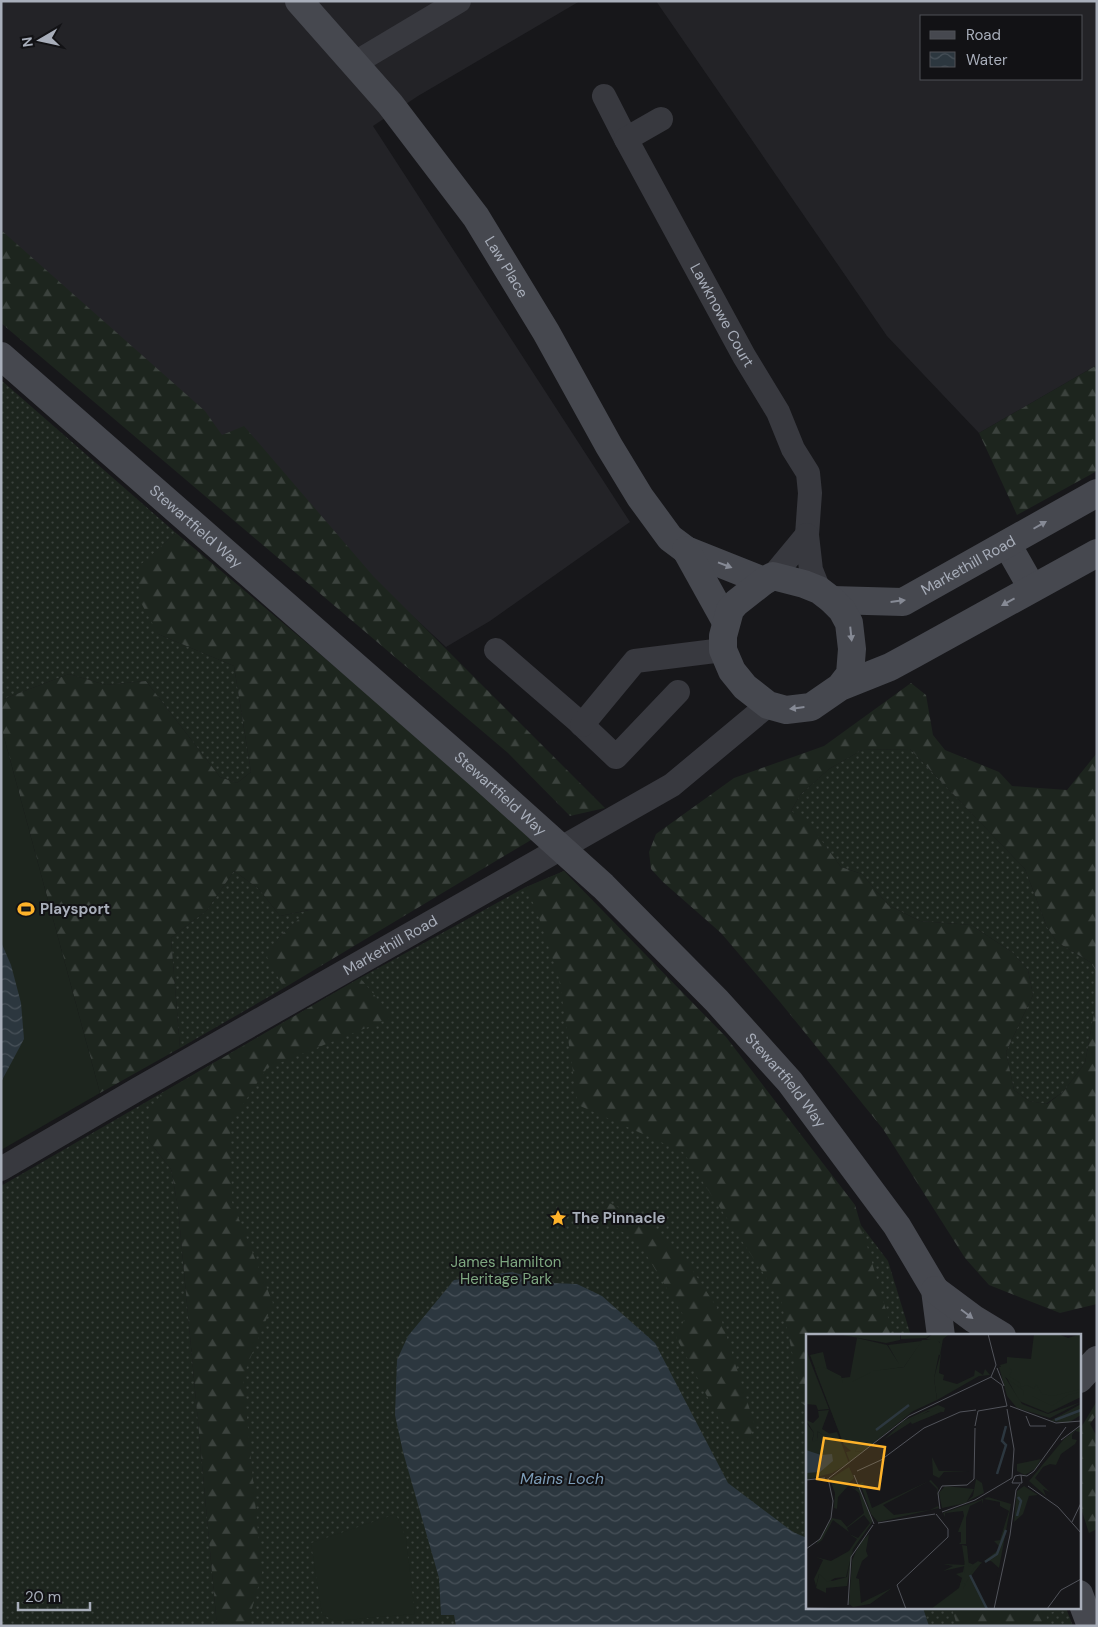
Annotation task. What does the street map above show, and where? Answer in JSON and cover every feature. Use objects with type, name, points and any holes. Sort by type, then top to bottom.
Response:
[{"type":"street","name":"Law Place","points":[[299,1],[390,104],[476,217],[546,332],[609,446],[640,497],[670,538],[686,550],[769,578]]},
{"type":"street","points":[[355,63],[460,1]]},
{"type":"street","name":"Lawknowe Court","points":[[604,96],[744,356],[778,412],[793,449],[808,473],[810,493],[807,535],[811,570],[825,595]]},
{"type":"street","points":[[626,139],[661,119]]},
{"type":"street","name":"Stewartfield Way","points":[[1,356],[75,418],[484,778],[603,886],[717,1001],[790,1082],[897,1226],[935,1290],[974,1320],[998,1334]]},
{"type":"street","name":"Markethill Road","points":[[825,595],[902,602],[1097,493]]},
{"type":"street","points":[[807,535],[769,578],[736,603],[730,610],[723,636],[723,650],[732,670],[741,682],[768,705],[786,710],[811,707],[840,687],[898,663],[1097,553]]},
{"type":"street","points":[[1007,544],[1032,588]]},
{"type":"street","name":"Law Place","points":[[686,550],[726,622]]},
{"type":"street","points":[[769,578],[804,584],[825,595],[842,610],[849,624],[852,649],[850,674],[840,687]]},
{"type":"street","points":[[496,650],[616,757],[678,692]]},
{"type":"street","points":[[582,725],[635,661],[723,650]]},
{"type":"street","name":"Markethill Road","points":[[1,1169],[672,785],[768,705]]},
{"type":"street","name":"Stewartfield Way","points":[[935,1290],[941,1334]]},
{"type":"street","points":[[1080,1348],[1097,1346]]},
{"type":"street","points":[[1080,1378],[1097,1360]]},
{"type":"street","points":[[1080,1597],[1091,1626]]},
{"type":"shaded area","points":[[1,1],[580,1],[418,96],[373,126],[630,522],[490,621],[446,647],[1,235]]},
{"type":"shaded area","points":[[656,1],[1097,1],[1097,365],[979,433],[887,336]]},
{"type":"green space","points":[[1,230],[205,411],[222,435],[244,426],[374,577],[605,808],[570,816],[508,753],[1,323]]},
{"type":"green space","points":[[1097,365],[1097,471],[1017,515],[979,433]]},
{"type":"green space","points":[[1,380],[176,533],[140,566],[158,634],[234,666],[251,772],[237,783],[220,777],[146,681],[106,685],[69,674],[1,700]]},
{"type":"green space","points":[[176,533],[447,761],[531,840],[284,988],[267,957],[280,936],[309,910],[280,916],[259,889],[234,871],[207,910],[171,938],[180,1048],[100,1093],[1,726],[1,700],[69,674],[106,685],[146,681],[220,777],[237,783],[251,772],[234,666],[158,634],[139,599],[139,566]]},
{"type":"green space","points":[[911,683],[926,695],[933,735],[945,750],[999,772],[1012,786],[1067,790],[1097,753],[1097,972],[1090,962],[1057,942],[1047,927],[1025,869],[910,749],[862,750],[829,769],[800,795],[791,811],[807,821],[841,867],[862,874],[888,905],[920,921],[971,925],[1012,952],[1028,970],[1033,995],[1006,1052],[1014,1090],[1029,1101],[1047,1104],[1064,1091],[1085,1063],[1097,997],[1097,1304],[1060,1313],[989,1285],[965,1258],[883,1129],[780,1002],[721,933],[651,869],[649,852],[656,834],[734,778],[824,746]]},
{"type":"green space","name":"Playsport","points":[[1,726],[100,1093],[1,1150]]},
{"type":"green space","points":[[910,749],[1025,869],[1047,927],[1057,942],[1090,962],[1097,972],[1097,997],[1085,1063],[1064,1091],[1046,1104],[1029,1101],[1014,1090],[1006,1052],[1033,995],[1028,970],[1012,952],[971,925],[920,921],[888,905],[862,874],[841,867],[807,822],[791,811],[800,795],[829,769],[862,750]]},
{"type":"green space","points":[[234,871],[259,889],[280,916],[310,910],[280,936],[268,957],[284,988],[180,1048],[171,938],[207,910]]},
{"type":"green space","name":"James Hamilton Heritage Park","points":[[564,871],[767,1101],[888,1261],[910,1334],[806,1334],[806,1610],[1067,1610],[1073,1626],[238,1626],[162,1094],[148,1140],[171,1169],[178,1207],[217,1626],[1,1626],[1,1186],[360,978],[524,888]]},
{"type":"green space","points":[[564,871],[726,1037],[855,1205],[891,1327],[889,1334],[806,1334],[806,1406],[803,1404],[781,1300],[683,1152],[578,1105],[559,978],[535,906],[524,888]]},
{"type":"green space","points":[[360,978],[393,1017],[267,1068],[230,1124],[232,1202],[273,1303],[243,1376],[262,1573],[247,1626],[217,1626],[178,1207],[171,1169],[148,1140],[150,1111],[162,1093]]},
{"type":"green space","points":[[609,1203],[649,1222],[689,1265],[718,1309],[755,1426],[748,1440],[719,1419],[676,1337],[685,1318],[639,1243],[596,1214]]},
{"type":"green space","points":[[1097,1401],[1097,1414],[1090,1424],[1097,1437],[1097,1529],[1089,1533],[1080,1505],[1080,1429]]},
{"type":"green space","points":[[396,1514],[406,1538],[415,1614],[334,1621],[322,1614],[311,1543]]},
{"type":"green space","points":[[953,1610],[1057,1610],[1046,1615],[1049,1626],[957,1626]]},
{"type":"water","points":[[1,942],[11,965],[21,1003],[24,1039],[1,1082]]},
{"type":"water","name":"Mains Loch","points":[[512,1272],[552,1283],[577,1284],[602,1296],[655,1343],[728,1483],[793,1532],[806,1538],[806,1610],[924,1610],[929,1626],[456,1626],[454,1615],[441,1615],[439,1578],[403,1452],[395,1415],[397,1360],[408,1336],[454,1280]]},
{"type":"place","name":"Playsport","points":[[26,909]]},
{"type":"place","name":"The Pinnacle","points":[[558,1218]]}]
